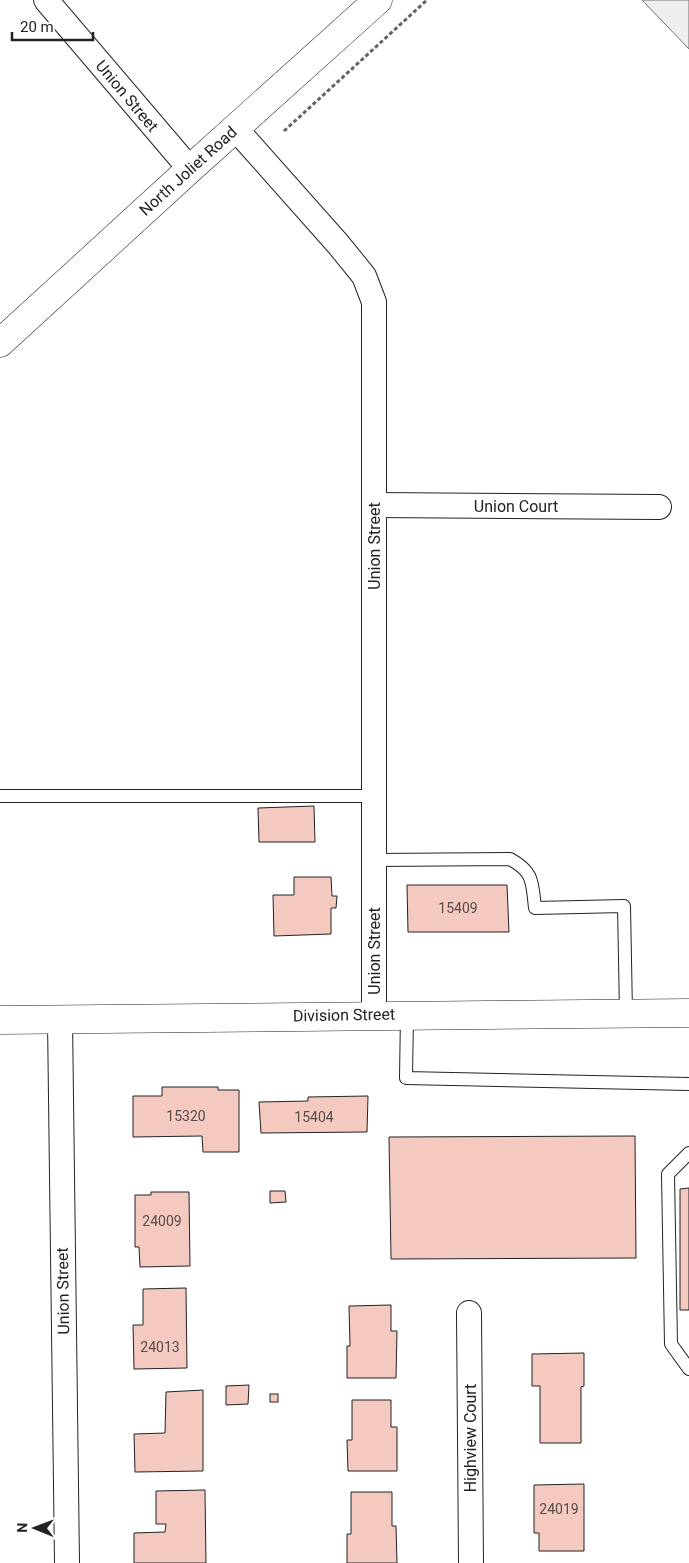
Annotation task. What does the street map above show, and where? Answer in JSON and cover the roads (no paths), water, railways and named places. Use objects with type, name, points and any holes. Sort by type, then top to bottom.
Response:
[{"type":"main road","name":"North Joliet Road","points":[[0,343],[378,0]]},
{"type":"main road","name":"Division Street","points":[[0,1020],[407,1014],[689,1013]]},
{"type":"street","name":"Union Street","points":[[46,0],[190,169]]},
{"type":"street","name":"Union Street","points":[[235,128],[364,276],[374,302],[374,1015]]},
{"type":"street","name":"Union Court","points":[[374,504],[659,507]]},
{"type":"street","name":"Union Street","points":[[60,1020],[67,1563]]},
{"type":"street","name":"Highview Court","points":[[469,1312],[471,1563]]},
{"type":"lane","points":[[0,796],[374,796]]},
{"type":"lane","points":[[374,860],[510,859],[522,866],[532,879],[535,908],[624,906],[626,1013]]},
{"type":"lane","points":[[407,1014],[406,1078],[689,1084]]},
{"type":"lane","points":[[689,1152],[668,1174],[671,1344],[689,1369]]}]
